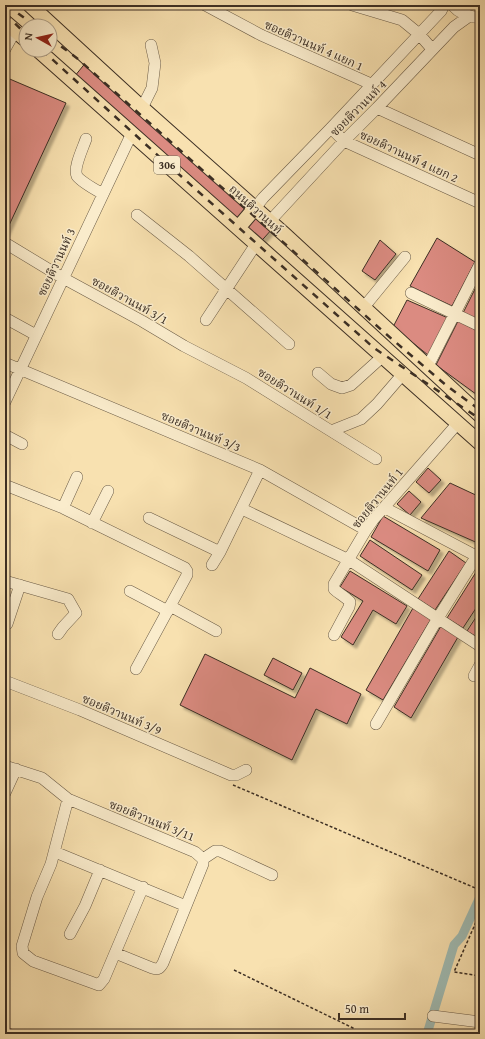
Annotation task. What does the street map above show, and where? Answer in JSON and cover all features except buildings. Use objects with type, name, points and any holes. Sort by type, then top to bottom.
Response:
[{"type":"main road","name":"ถนนติวานนท์","points":[[30,5],[142,108],[270,221],[480,414]]},
{"type":"main road","points":[[10,26],[18,33]]},
{"type":"main road","name":"306","points":[[47,58],[402,375],[480,442]]},
{"type":"main road","points":[[238,228],[255,208]]},
{"type":"street","name":"ซอยติวานนท์ 4 แยก 1","points":[[205,5],[261,35],[371,84]]},
{"type":"street","points":[[352,5],[402,20]]},
{"type":"street","points":[[386,5],[419,34],[432,49]]},
{"type":"street","name":"ซอยติวานนท์ 4","points":[[255,208],[419,34],[444,5]]},
{"type":"street","points":[[452,5],[468,17],[480,18]]},
{"type":"street","name":"ซอยติวานนท์ 4","points":[[270,221],[344,140],[377,108],[432,49],[454,27],[468,17]]},
{"type":"street","points":[[5,49],[10,26]]},
{"type":"street","points":[[142,108],[152,88],[155,63],[151,45]]},
{"type":"street","points":[[377,108],[480,155]]},
{"type":"street","name":"ซอยติวานนท์ 4 แยก 2","points":[[331,128],[344,140],[480,203]]},
{"type":"street","name":"ซอยติวานนท์ 3","points":[[5,402],[132,133]]},
{"type":"street","points":[[86,139],[76,166],[76,174],[79,178],[103,194]]},
{"type":"street","points":[[137,215],[189,256],[289,344]]},
{"type":"street","name":"ซอยติวานนท์ 3/1","points":[[5,244],[184,346]]},
{"type":"street","points":[[206,320],[256,244]]},
{"type":"street","points":[[364,307],[405,257]]},
{"type":"street","points":[[428,366],[480,264]]},
{"type":"street","points":[[411,292],[480,326]]},
{"type":"street","points":[[5,318],[36,335]]},
{"type":"street","name":"ซอยติวานนท์ 1/1","points":[[184,346],[246,378],[331,431],[361,418],[377,404],[402,375]]},
{"type":"street","points":[[318,373],[331,384],[342,388],[351,385],[382,357]]},
{"type":"street","name":"ซอยติวานนท์ 3/3","points":[[5,363],[260,470],[366,530]]},
{"type":"street","name":"ซอยติวานนท์ 1","points":[[334,635],[349,607],[350,602],[346,597],[334,589],[334,584],[366,530],[405,482],[463,428]]},
{"type":"street","points":[[331,431],[376,459]]},
{"type":"street","points":[[5,435],[22,444]]},
{"type":"street","points":[[212,565],[242,509],[260,470]]},
{"type":"street","points":[[63,508],[77,478]]},
{"type":"street","points":[[5,485],[63,508],[185,568],[187,575],[136,669]]},
{"type":"street","points":[[92,523],[108,490]]},
{"type":"street","points":[[376,724],[438,618],[478,557],[384,508]]},
{"type":"street","points":[[242,509],[349,560],[480,646]]},
{"type":"street","points":[[149,518],[220,552]]},
{"type":"street","points":[[5,581],[68,599],[76,613],[58,634]]},
{"type":"street","points":[[7,624],[20,585]]},
{"type":"street","points":[[130,591],[216,631]]},
{"type":"street","points":[[474,676],[480,665]]},
{"type":"street","name":"ซอยติวานนท์ 3/9","points":[[5,681],[72,707],[228,774]]},
{"type":"street","points":[[5,793],[10,768]]},
{"type":"street","name":"ซอยติวานนท์ 3/11","points":[[10,768],[42,778],[68,800],[195,852],[203,859]]},
{"type":"street","points":[[228,774],[236,775],[246,770]]},
{"type":"street","points":[[68,800],[55,852],[35,902],[22,946],[23,953],[33,961],[99,985],[104,979],[143,887]]},
{"type":"street","points":[[115,953],[157,970],[159,969],[163,963],[203,864],[203,859],[215,851],[220,851],[272,875]]},
{"type":"street","points":[[55,852],[186,906]]},
{"type":"street","points":[[70,934],[85,906],[100,870]]},
{"type":"street","points":[[433,1016],[480,1022]]},
{"type":"street","points":[[5,1032],[10,1034]]},
{"type":"path","points":[[228,774],[227,782],[479,889]]},
{"type":"path","points":[[480,912],[454,972],[480,976]]},
{"type":"path","points":[[234,970],[353,1028],[356,1030],[357,1034]]},
{"type":"waterway","points":[[427,1034],[454,945],[462,936],[480,897]]},
{"type":"railway","points":[[7,5],[24,18]]},
{"type":"railway","points":[[5,14],[18,26]]},
{"type":"railway","points":[[58,44],[78,59],[386,334],[447,386],[480,410]]},
{"type":"railway","points":[[51,58],[374,348],[480,419]]}]
